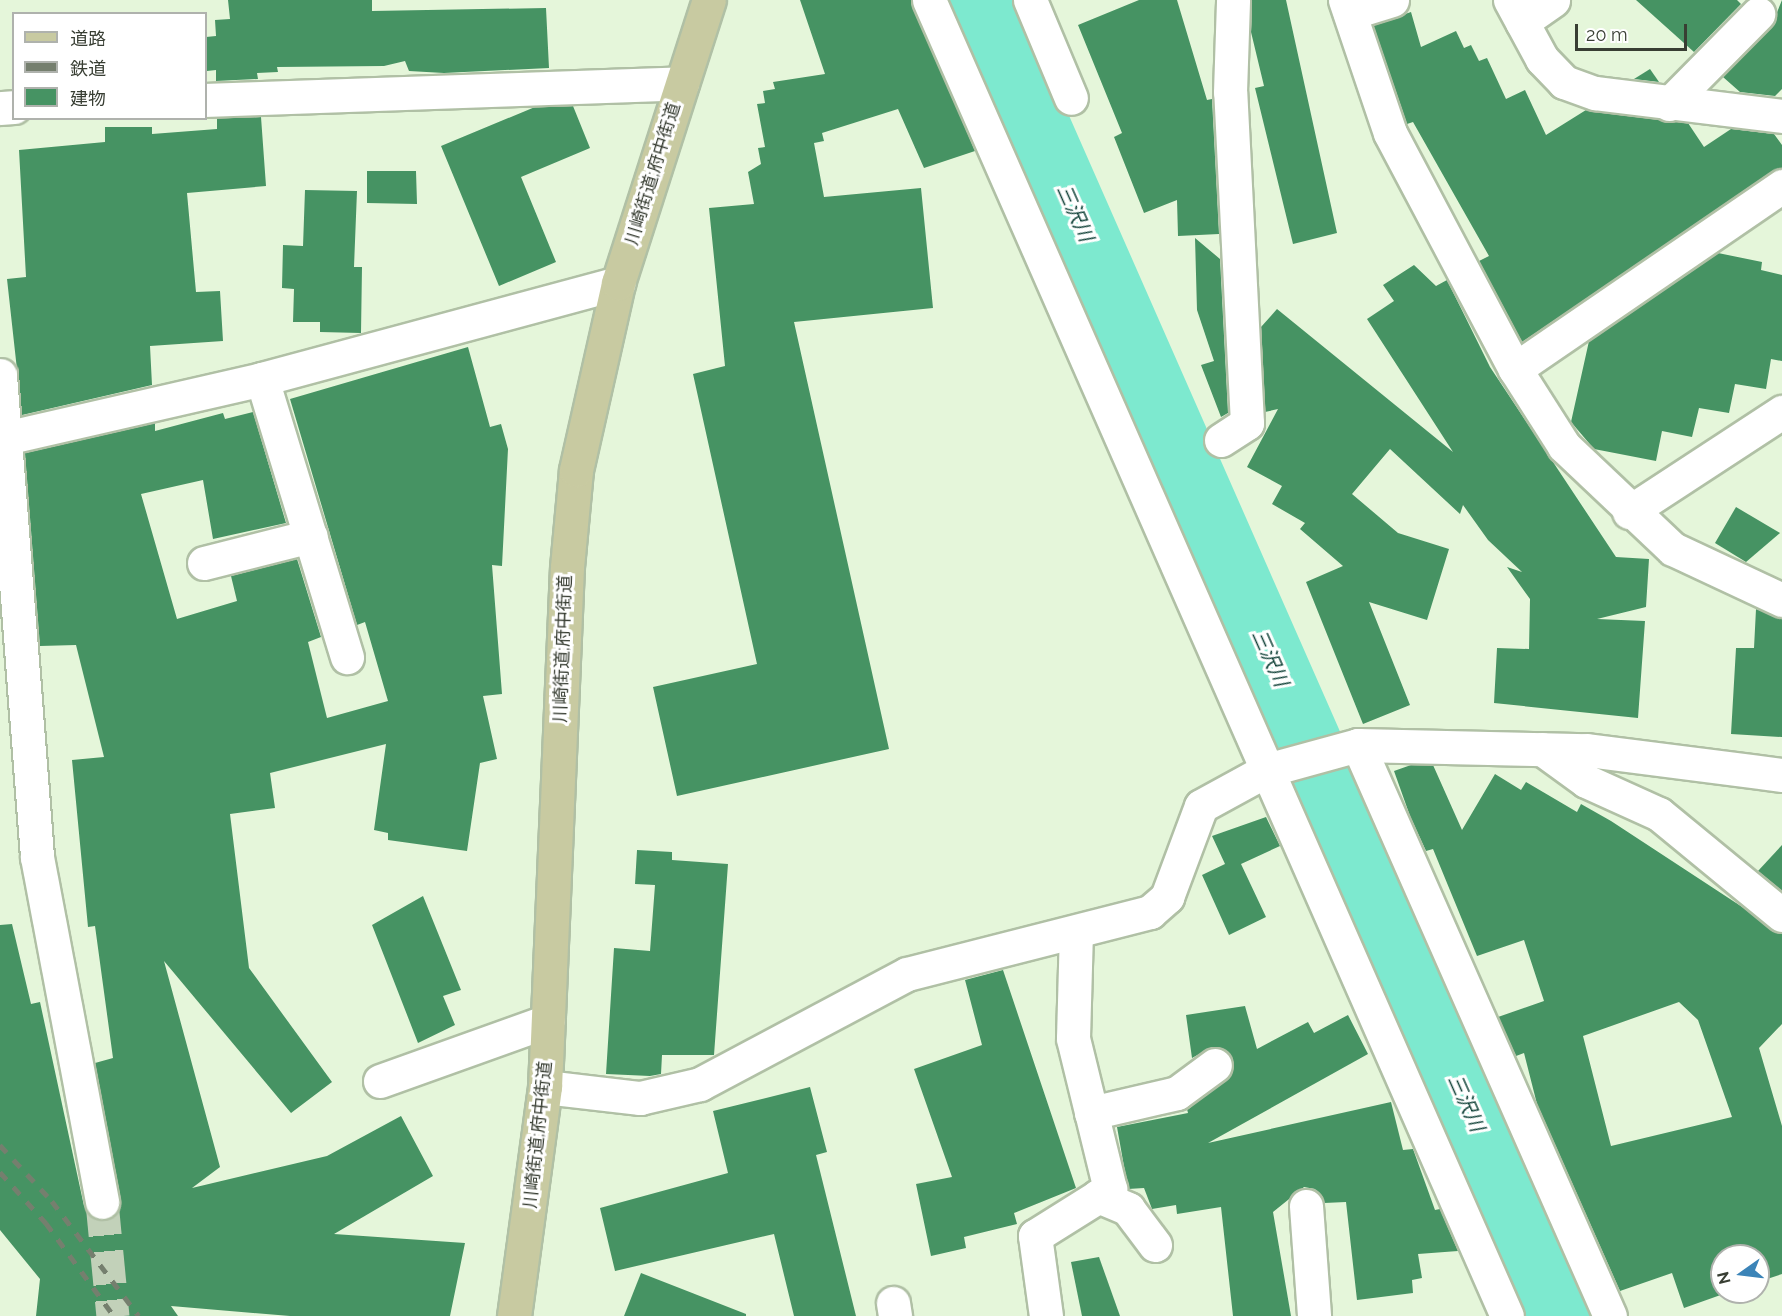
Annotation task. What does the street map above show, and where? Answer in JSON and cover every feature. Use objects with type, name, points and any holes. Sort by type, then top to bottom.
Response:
[{"type":"main road","name":"川崎街道;府中街道","points":[[514,1316],[545,1087],[567,567],[576,470],[618,283],[710,0]]},
{"type":"street","points":[[929,0],[1507,1316]]},
{"type":"street","points":[[1030,0],[1071,98]]},
{"type":"street","points":[[1221,440],[1247,423],[1230,92],[1233,0]]},
{"type":"street","points":[[1392,0],[1347,6],[1390,133],[1515,369],[1564,446],[1629,512],[1673,549],[1782,600]]},
{"type":"street","points":[[1553,0],[1516,11],[1542,59],[1564,82],[1669,104],[1782,116]]},
{"type":"street","points":[[1669,104],[1758,14]]},
{"type":"street","points":[[207,100],[682,82]]},
{"type":"street","points":[[1515,369],[1782,186]]},
{"type":"street","points":[[5,438],[262,379],[618,283]]},
{"type":"street","points":[[0,375],[37,857],[102,1202]]},
{"type":"street","points":[[262,379],[346,657]]},
{"type":"street","points":[[1629,512],[1782,412]]},
{"type":"street","points":[[204,562],[310,536]]},
{"type":"street","points":[[1358,744],[1610,1316]]},
{"type":"street","points":[[545,1087],[640,1098],[700,1084],[907,974],[1076,933],[1150,912],[1167,897],[1201,806],[1267,770],[1358,744],[1542,749],[1742,766],[1782,775]]},
{"type":"street","points":[[1542,749],[1587,781],[1659,814],[1782,915]]},
{"type":"street","points":[[1046,1316],[1035,1236],[1110,1189],[1073,1038],[1076,933]]},
{"type":"street","points":[[380,1081],[548,1022]]},
{"type":"street","points":[[1091,1113],[1177,1093],[1215,1065]]},
{"type":"street","points":[[1098,1196],[1128,1209],[1155,1245]]},
{"type":"street","points":[[1306,1206],[1314,1316]]},
{"type":"building","points":[[228,0],[372,0],[372,11],[546,8],[549,68],[444,73],[409,71],[405,61],[384,66],[277,67],[278,72],[257,73],[258,79],[216,81],[216,70],[207,71],[207,37],[216,36],[215,20],[230,19]]},
{"type":"building","points":[[800,0],[911,0],[975,151],[924,168],[898,109],[822,133],[824,141],[814,143],[824,197],[921,188],[933,308],[794,322],[889,749],[677,796],[653,687],[757,664],[693,374],[725,366],[709,208],[754,204],[748,172],[761,164],[758,148],[765,147],[757,104],[765,103],[763,91],[775,89],[773,82],[825,74]]},
{"type":"building","points":[[1139,0],[1177,0],[1207,100],[1212,99],[1219,234],[1178,236],[1177,200],[1144,213],[1114,137],[1122,133],[1078,25]]},
{"type":"building","points":[[1252,0],[1286,0],[1337,233],[1293,244],[1255,88],[1264,86],[1251,32]]},
{"type":"building","points":[[1636,0],[1737,0],[1741,4],[1694,52]]},
{"type":"building","points":[[1782,0],[1782,89],[1775,96],[1740,92],[1723,77],[1771,27]]},
{"type":"building","points":[[1411,12],[1421,47],[1456,31],[1464,48],[1471,45],[1479,61],[1487,58],[1506,99],[1525,90],[1546,135],[1586,110],[1688,123],[1704,147],[1731,129],[1774,134],[1782,145],[1782,168],[1522,342],[1479,261],[1489,256],[1413,122],[1407,124],[1373,25]]},
{"type":"building","points":[[1650,69],[1659,82],[1634,79]]},
{"type":"building","points":[[573,106],[590,148],[521,177],[556,262],[499,286],[441,146],[535,107]]},
{"type":"building","points":[[261,117],[266,186],[187,193],[196,292],[220,291],[223,341],[150,346],[152,385],[22,415],[7,279],[26,277],[19,150],[105,142],[105,127],[152,127],[152,134],[217,129],[217,118]]},
{"type":"building","points":[[367,171],[416,171],[417,204],[367,203]]},
{"type":"building","points":[[305,190],[357,191],[354,267],[362,267],[361,333],[320,332],[320,322],[293,322],[294,289],[282,288],[283,245],[303,246]]},
{"type":"building","points":[[1195,238],[1220,259],[1228,413],[1221,417],[1201,365],[1214,361],[1197,310]]},
{"type":"building","points":[[1718,253],[1762,262],[1761,270],[1782,275],[1782,361],[1771,359],[1766,389],[1735,384],[1729,413],[1699,408],[1692,437],[1662,431],[1656,461],[1594,449],[1571,422],[1589,341]]},
{"type":"building","points":[[1414,265],[1436,286],[1447,280],[1490,367],[1616,557],[1649,559],[1646,607],[1597,619],[1645,621],[1638,718],[1494,703],[1497,648],[1529,649],[1530,599],[1507,567],[1522,572],[1488,540],[1463,505],[1460,514],[1390,449],[1352,494],[1398,533],[1449,549],[1427,620],[1369,602],[1410,705],[1363,724],[1306,582],[1343,566],[1300,529],[1305,523],[1272,504],[1282,486],[1247,467],[1278,409],[1265,412],[1261,327],[1277,309],[1453,452],[1367,319],[1394,301],[1383,285]]},
{"type":"building","points":[[468,347],[490,427],[501,424],[508,449],[502,566],[492,565],[502,694],[483,696],[497,759],[480,763],[467,851],[388,840],[388,833],[374,830],[386,744],[270,773],[275,808],[230,814],[249,968],[332,1082],[291,1113],[164,961],[220,1167],[192,1188],[327,1156],[401,1116],[433,1176],[334,1234],[465,1243],[450,1316],[290,1316],[171,1306],[178,1316],[36,1316],[40,1279],[0,1230],[0,925],[12,924],[31,1004],[40,1002],[84,1206],[95,1219],[106,1220],[119,1209],[120,1199],[95,1063],[113,1058],[95,926],[88,927],[72,760],[104,757],[76,645],[40,646],[25,453],[155,423],[155,431],[223,413],[225,419],[253,412],[286,523],[213,539],[203,480],[141,494],[177,619],[237,601],[231,576],[297,559],[321,637],[308,642],[327,718],[388,701],[365,622],[357,625],[290,399]]},
{"type":"building","points":[[1736,507],[1780,533],[1746,562],[1715,543]]},
{"type":"building","points":[[1756,609],[1782,618],[1782,737],[1731,734],[1736,648],[1754,648]]},
{"type":"building","points":[[1411,765],[1433,765],[1462,830],[1495,774],[1521,790],[1526,782],[1577,812],[1581,804],[1611,821],[1782,933],[1782,1024],[1759,1048],[1782,1126],[1782,1274],[1770,1278],[1770,1244],[1710,1244],[1710,1299],[1684,1308],[1672,1273],[1620,1291],[1537,1104],[1524,1053],[1516,1056],[1498,1017],[1544,1001],[1524,940],[1477,956],[1433,849],[1426,851],[1410,816],[1394,771]],"holes":[[[1679,1002],[1698,1020],[1732,1117],[1611,1146],[1583,1036]]]},
{"type":"building","points":[[1266,817],[1280,846],[1241,864],[1266,917],[1229,935],[1202,875],[1225,864],[1212,836]]},
{"type":"building","points":[[1782,845],[1782,891],[1758,871]]},
{"type":"building","points":[[637,850],[672,852],[672,860],[728,864],[714,1055],[662,1055],[661,1074],[650,1076],[606,1074],[614,948],[650,951],[655,885],[635,884]]},
{"type":"building","points":[[423,896],[461,990],[443,996],[455,1025],[418,1043],[372,925]]},
{"type":"building","points":[[1003,970],[1076,1188],[1014,1213],[1017,1224],[964,1237],[966,1248],[931,1256],[916,1184],[952,1177],[914,1069],[982,1045],[965,980]]},
{"type":"building","points":[[1245,1006],[1257,1049],[1308,1022],[1314,1033],[1348,1015],[1368,1054],[1208,1143],[1391,1102],[1403,1150],[1413,1149],[1435,1210],[1440,1209],[1458,1251],[1418,1254],[1422,1278],[1412,1280],[1413,1293],[1357,1300],[1346,1202],[1324,1203],[1315,1189],[1304,1187],[1273,1212],[1291,1316],[1233,1316],[1221,1207],[1177,1214],[1176,1205],[1152,1209],[1144,1188],[1128,1189],[1117,1127],[1188,1113],[1187,1109],[1232,1072],[1230,1054],[1222,1048],[1212,1047],[1192,1058],[1186,1015]]},
{"type":"building","points":[[810,1087],[827,1152],[816,1155],[856,1316],[794,1316],[774,1234],[615,1271],[600,1208],[728,1173],[713,1111]]},
{"type":"building","points":[[1099,1257],[1120,1316],[1082,1316],[1071,1262]]},
{"type":"building","points":[[641,1273],[746,1314],[746,1316],[624,1316]]},
{"type":"waterway","name":"三沢川","points":[[981,0],[1560,1316]]},
{"type":"tunnel","points":[[102,1202],[113,1316]]},
{"type":"railway","points":[[0,1145],[52,1201],[139,1316]]},
{"type":"railway","points":[[0,1172],[46,1223],[114,1316]]}]
